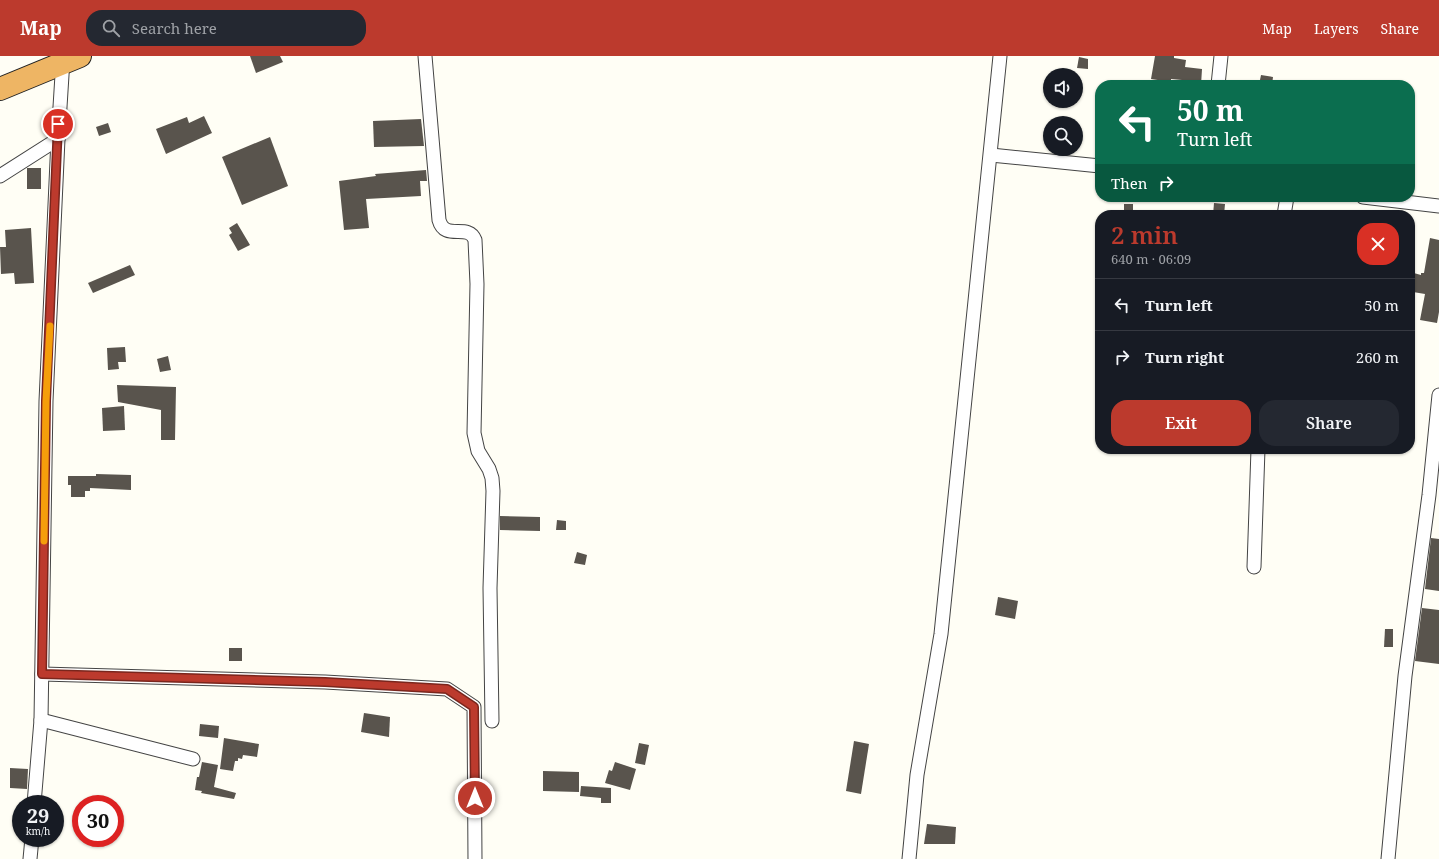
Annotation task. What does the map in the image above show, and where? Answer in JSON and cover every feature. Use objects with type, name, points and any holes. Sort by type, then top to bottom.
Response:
[{"type":"highway","points":[[0,89],[69,58]]},
{"type":"street","points":[[425,56],[440,226],[446,230],[469,233],[475,240],[477,284],[474,433],[478,451],[489,469],[492,478],[493,491],[490,588],[492,721]]},
{"type":"street","points":[[909,859],[917,775],[941,634],[1000,56]]},
{"type":"street","points":[[1218,80],[1220,56]]},
{"type":"street","points":[[35,795],[41,720],[46,401],[58,139],[69,58]]},
{"type":"street","points":[[0,176],[58,139]]},
{"type":"street","points":[[991,155],[1095,165]]},
{"type":"street","points":[[1405,202],[1439,206]]},
{"type":"street","points":[[1388,859],[1405,676],[1429,495],[1439,395]]},
{"type":"street","points":[[1254,567],[1258,454]]},
{"type":"street","points":[[42,674],[317,682],[447,689],[474,707],[475,859]]},
{"type":"street","points":[[41,720],[193,759]]},
{"type":"street","points":[[30,859],[31,847]]},
{"type":"building","points":[[250,56],[280,56],[283,62],[256,73]]},
{"type":"building","points":[[1155,56],[1174,56],[1174,58],[1186,60],[1185,67],[1202,69],[1201,80],[1151,79]]},
{"type":"building","points":[[1079,57],[1088,59],[1088,69],[1077,68]]},
{"type":"building","points":[[1261,75],[1273,77],[1273,80],[1260,80]]},
{"type":"building","points":[[204,116],[212,133],[166,154],[156,129],[187,117],[189,123]]},
{"type":"building","points":[[421,119],[424,146],[374,147],[373,121]]},
{"type":"building","points":[[108,123],[111,132],[99,136],[96,127]]},
{"type":"building","points":[[270,137],[288,186],[242,205],[222,157]]},
{"type":"building","points":[[27,168],[41,168],[41,189],[27,189]]},
{"type":"building","points":[[426,170],[427,181],[420,181],[421,196],[366,199],[369,228],[344,230],[339,181],[376,176],[375,174]]},
{"type":"building","points":[[1214,203],[1225,204],[1224,210],[1213,210]]},
{"type":"building","points":[[1124,204],[1133,204],[1133,210],[1124,210]]},
{"type":"building","points":[[237,223],[250,245],[238,251],[229,235],[232,233],[229,228]]},
{"type":"building","points":[[31,228],[34,283],[15,284],[14,273],[1,274],[0,247],[6,247],[5,230]]},
{"type":"building","points":[[1430,238],[1439,240],[1439,312],[1437,323],[1420,320],[1425,294],[1415,292],[1415,273],[1421,275],[1421,273],[1424,273]]},
{"type":"building","points":[[130,265],[135,275],[93,293],[88,283]]},
{"type":"building","points":[[125,347],[126,362],[118,362],[119,369],[108,370],[107,348]]},
{"type":"building","points":[[168,356],[171,370],[160,372],[157,359]]},
{"type":"building","points":[[117,385],[176,387],[175,440],[161,440],[161,410],[118,402]]},
{"type":"building","points":[[124,406],[125,430],[103,431],[102,408]]},
{"type":"building","points":[[96,474],[131,475],[131,490],[90,488],[90,491],[85,491],[85,497],[71,497],[71,485],[68,485],[68,476],[96,476]]},
{"type":"building","points":[[500,516],[540,517],[540,531],[500,530]]},
{"type":"building","points":[[557,520],[566,521],[566,530],[556,530]]},
{"type":"building","points":[[1431,538],[1439,539],[1439,591],[1425,589]]},
{"type":"building","points":[[577,552],[587,555],[585,565],[574,563]]},
{"type":"building","points":[[998,597],[1018,601],[1015,619],[995,615]]},
{"type":"building","points":[[1422,608],[1439,610],[1439,664],[1415,661]]},
{"type":"building","points":[[1385,629],[1393,629],[1393,647],[1384,647]]},
{"type":"building","points":[[229,648],[242,648],[242,661],[229,661]]},
{"type":"building","points":[[364,713],[390,717],[389,737],[361,732]]},
{"type":"building","points":[[200,724],[219,726],[218,738],[199,736]]},
{"type":"building","points":[[224,738],[259,744],[257,757],[243,755],[242,759],[238,758],[238,761],[235,761],[233,771],[220,769]]},
{"type":"building","points":[[854,741],[869,744],[861,794],[846,791]]},
{"type":"building","points":[[639,743],[649,745],[645,765],[635,763]]},
{"type":"building","points":[[202,762],[218,765],[214,787],[236,793],[234,799],[201,793],[202,791],[195,790],[197,777],[199,777]]},
{"type":"building","points":[[615,762],[636,769],[630,790],[605,783],[609,770],[612,771]]},
{"type":"building","points":[[10,768],[28,769],[27,789],[10,788]]},
{"type":"building","points":[[543,771],[579,772],[579,792],[543,791]]},
{"type":"building","points":[[581,786],[611,788],[611,803],[601,803],[601,798],[580,796]]},
{"type":"building","points":[[927,824],[956,827],[955,844],[924,844]]},
{"type":"slow traffic","points":[[44,541],[46,401],[50,326]]},
{"type":"route","points":[[58,124],[46,401],[42,674],[325,682],[447,689],[474,707],[475,798]]}]
